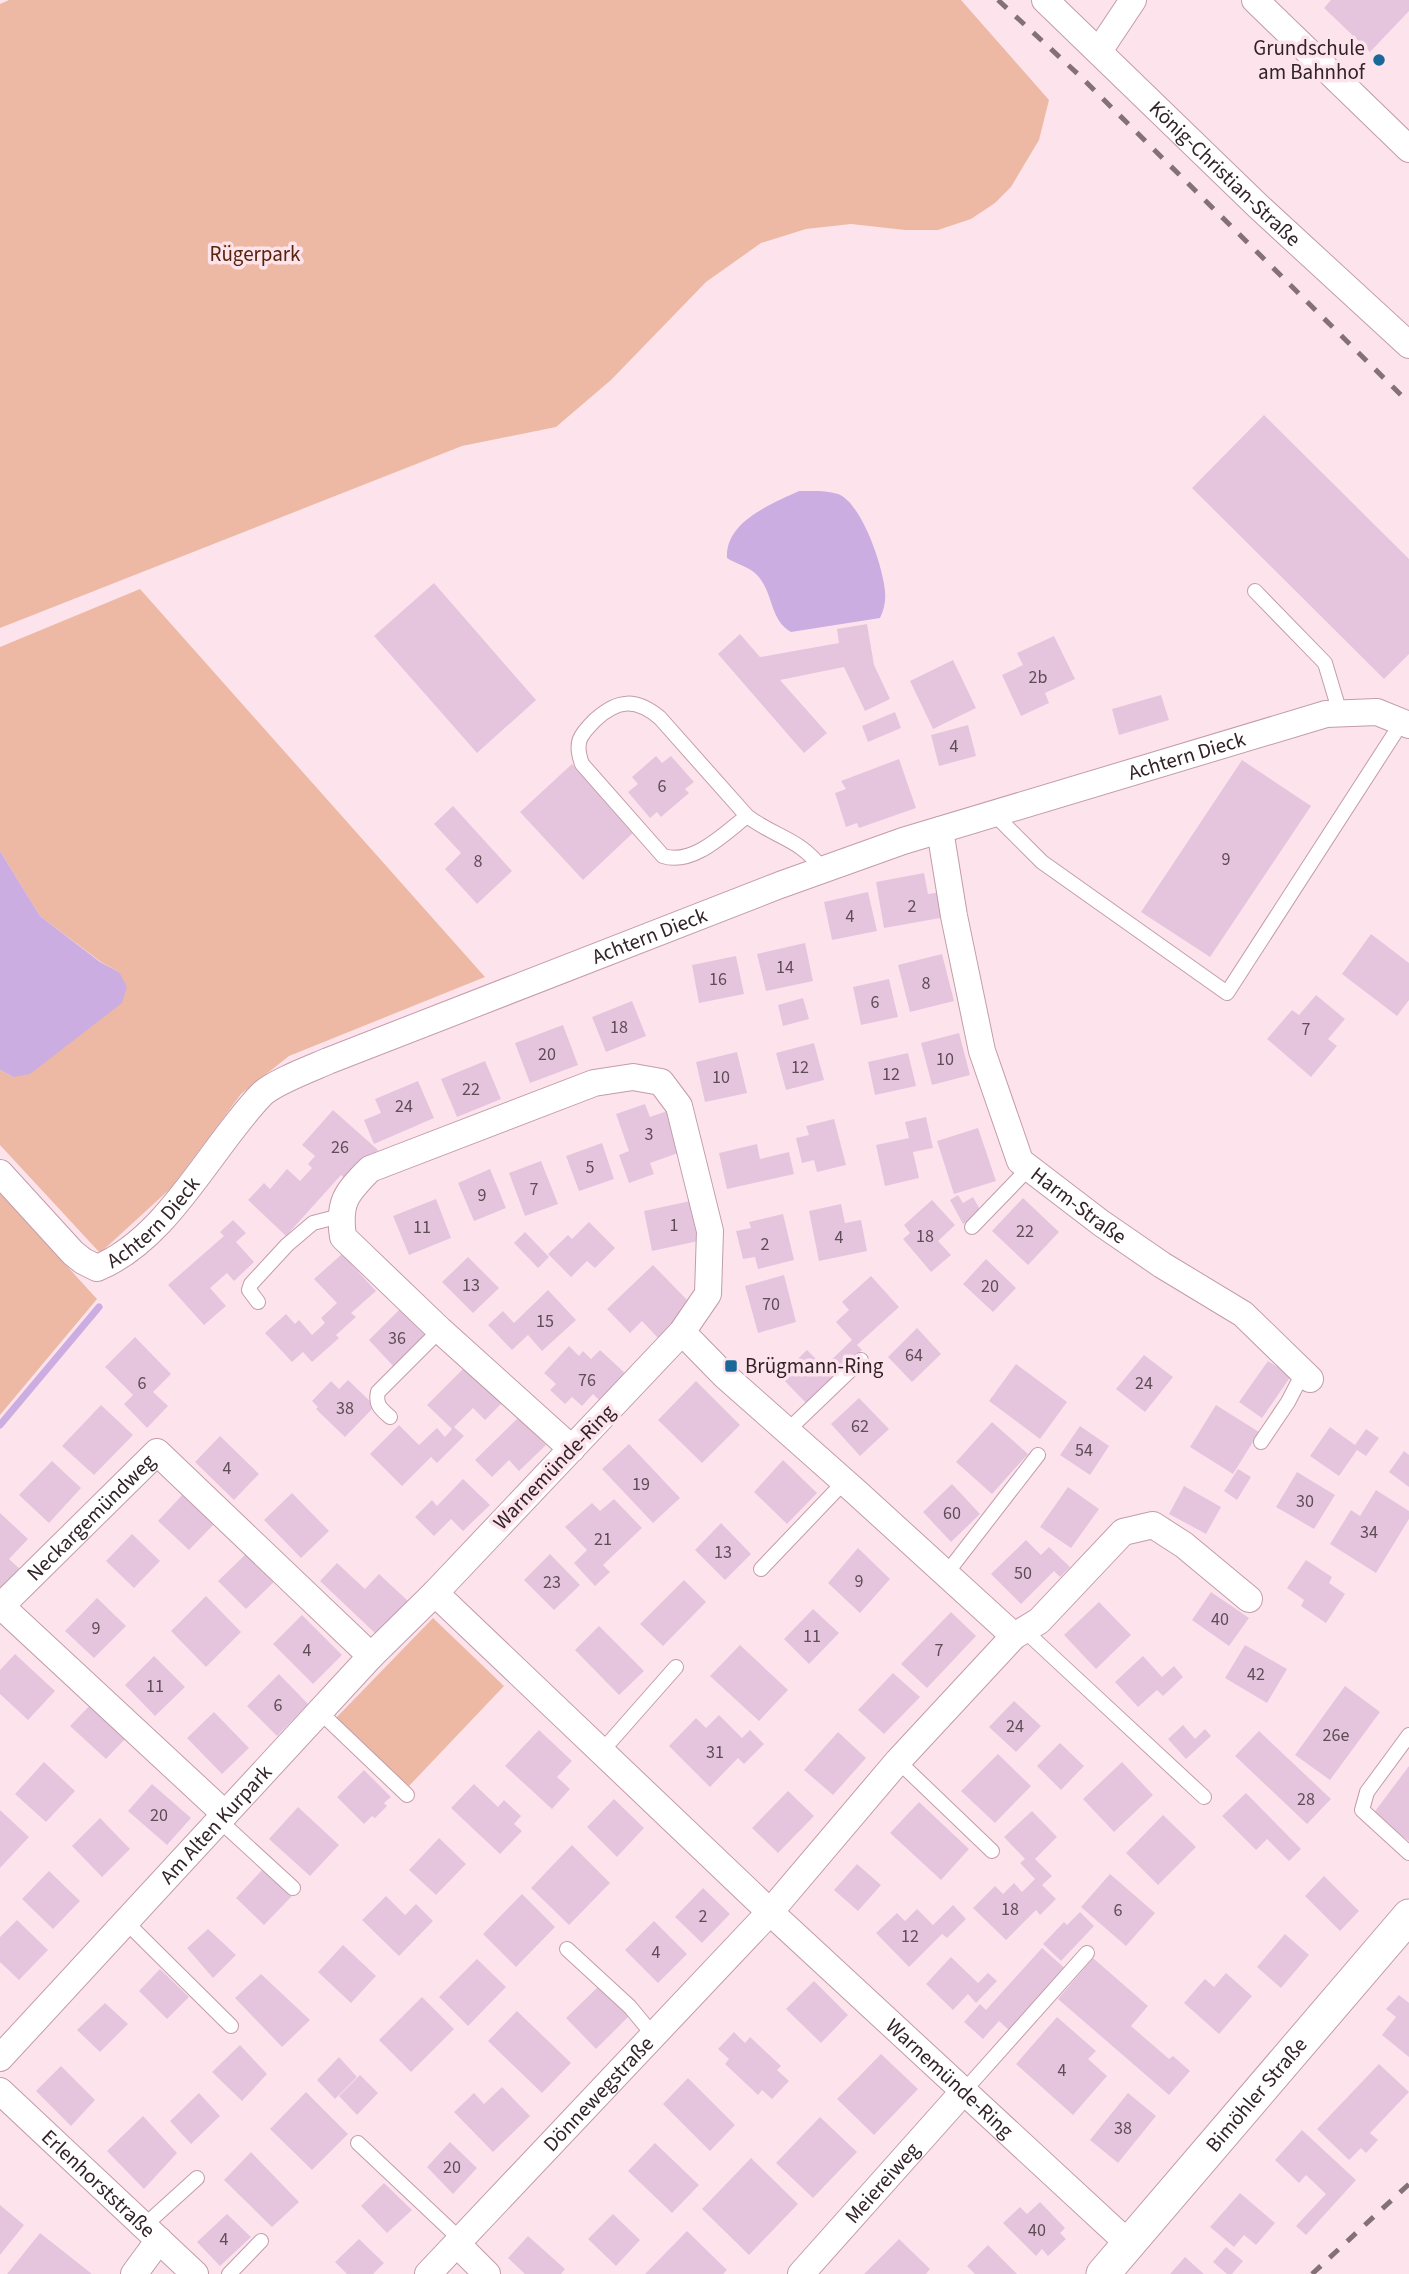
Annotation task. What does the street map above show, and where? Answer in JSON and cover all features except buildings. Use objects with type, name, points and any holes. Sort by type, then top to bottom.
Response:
[{"type":"street","name":"König-Christian-Straße","points":[[1045,0],[1259,208],[1409,345]]},
{"type":"street","points":[[1099,51],[1133,0]]},
{"type":"street","points":[[1255,0],[1409,149]]},
{"type":"street","name":"Achtern Dieck","points":[[0,1172],[73,1254],[97,1268],[127,1253],[158,1224],[263,1092],[353,1050],[823,870],[993,813],[1326,713],[1377,712],[1405,724]]},
{"type":"street","name":"Harm-Straße","points":[[940,830],[954,916],[982,1051],[1020,1161],[1162,1265],[1243,1314],[1306,1376]]},
{"type":"street","points":[[572,1449],[440,1331],[343,1237],[340,1216],[349,1189],[370,1169],[594,1083],[633,1077],[661,1082],[679,1106],[710,1231],[708,1294],[682,1332],[724,1375],[946,1574],[1019,1633]]},
{"type":"street","name":"Warnemünde-Ring","points":[[682,1332],[435,1593],[770,1912],[1129,2244]]},
{"type":"street","name":"Neckargemündweg","points":[[222,1817],[1,1606],[157,1452],[371,1656]]},
{"type":"street","points":[[770,1912],[898,1761],[1019,1633],[1039,1621],[1123,1532],[1153,1525],[1184,1545],[1249,1599]]},
{"type":"street","name":"Am Alten Kurpark","points":[[0,2057],[371,1656],[435,1593]]},
{"type":"street","name":"Dönnewegstraße","points":[[428,2274],[770,1912]]},
{"type":"street","name":"Bimöhler Straße","points":[[1103,2274],[1409,1916]]},
{"type":"street","name":"Erlenhorststraße","points":[[0,2091],[195,2274]]},
{"type":"street","name":"Meiereiweg","points":[[801,2274],[964,2091]]},
{"type":"street","points":[[134,2274],[152,2233]]},
{"type":"street","points":[[459,2242],[487,2274]]},
{"type":"lane","points":[[1255,591],[1325,663],[1340,713]]},
{"type":"lane","points":[[747,816],[693,853],[671,859],[663,856],[582,764],[578,752],[583,732],[609,708],[620,704],[647,707],[660,718],[747,816],[812,854],[823,870]]},
{"type":"lane","points":[[993,813],[1042,862],[1227,993],[1405,724]]},
{"type":"lane","points":[[972,1227],[1029,1168]]},
{"type":"lane","points":[[258,1302],[249,1290],[251,1284],[286,1245],[313,1223],[340,1216]]},
{"type":"lane","points":[[390,1417],[376,1401],[378,1392],[440,1331]]},
{"type":"lane","points":[[787,1431],[861,1360]]},
{"type":"lane","points":[[1261,1442],[1306,1376]]},
{"type":"lane","points":[[946,1574],[1038,1455]]},
{"type":"lane","points":[[761,1569],[845,1482]]},
{"type":"lane","points":[[1019,1633],[1204,1797]]},
{"type":"lane","points":[[602,1751],[676,1667]]},
{"type":"lane","points":[[320,1712],[407,1795]]},
{"type":"lane","points":[[1409,1735],[1367,1792],[1362,1810],[1409,1853]]},
{"type":"lane","points":[[898,1761],[992,1851]]},
{"type":"lane","points":[[222,1817],[293,1888]]},
{"type":"lane","points":[[125,1922],[231,2026]]},
{"type":"lane","points":[[567,1949],[630,2007],[654,2036]]},
{"type":"lane","points":[[964,2091],[1087,1953]]},
{"type":"lane","points":[[358,2143],[459,2242]]},
{"type":"lane","points":[[152,2233],[197,2178]]},
{"type":"lane","points":[[229,2274],[261,2241]]},
{"type":"green space","name":"Rügerpark","points":[[9,0],[961,0],[1049,100],[1039,140],[1011,187],[995,203],[971,219],[938,230],[905,230],[851,224],[806,229],[761,243],[706,282],[611,380],[556,427],[462,446],[0,628],[0,4]]},
{"type":"green space","points":[[140,589],[485,977],[289,1056],[241,1094],[171,1188],[100,1253],[0,1145],[0,1070],[13,1077],[119,972],[101,962],[40,916],[0,851],[0,647]]},
{"type":"green space","points":[[0,1193],[97,1299],[0,1415]]},
{"type":"green space","points":[[433,1618],[504,1686],[409,1786],[335,1719]]},
{"type":"shaded area","points":[[799,491],[838,494],[847,500],[863,522],[876,552],[885,591],[884,609],[880,618],[791,632],[779,620],[757,575],[727,558],[728,545],[742,524],[763,508]]},
{"type":"shaded area","points":[[0,851],[40,916],[100,962],[119,972],[127,987],[122,1003],[30,1074],[13,1077],[0,1070]]},
{"type":"waterway","points":[[0,1425],[99,1307]]},
{"type":"railway","points":[[998,0],[1080,76],[1409,403]]},
{"type":"railway","points":[[1312,2274],[1409,2184]]},
{"type":"place","name":"Grundschule am Bahnhof","points":[[1379,60]]},
{"type":"place","name":"Brügmann-Ring","points":[[731,1366]]}]
